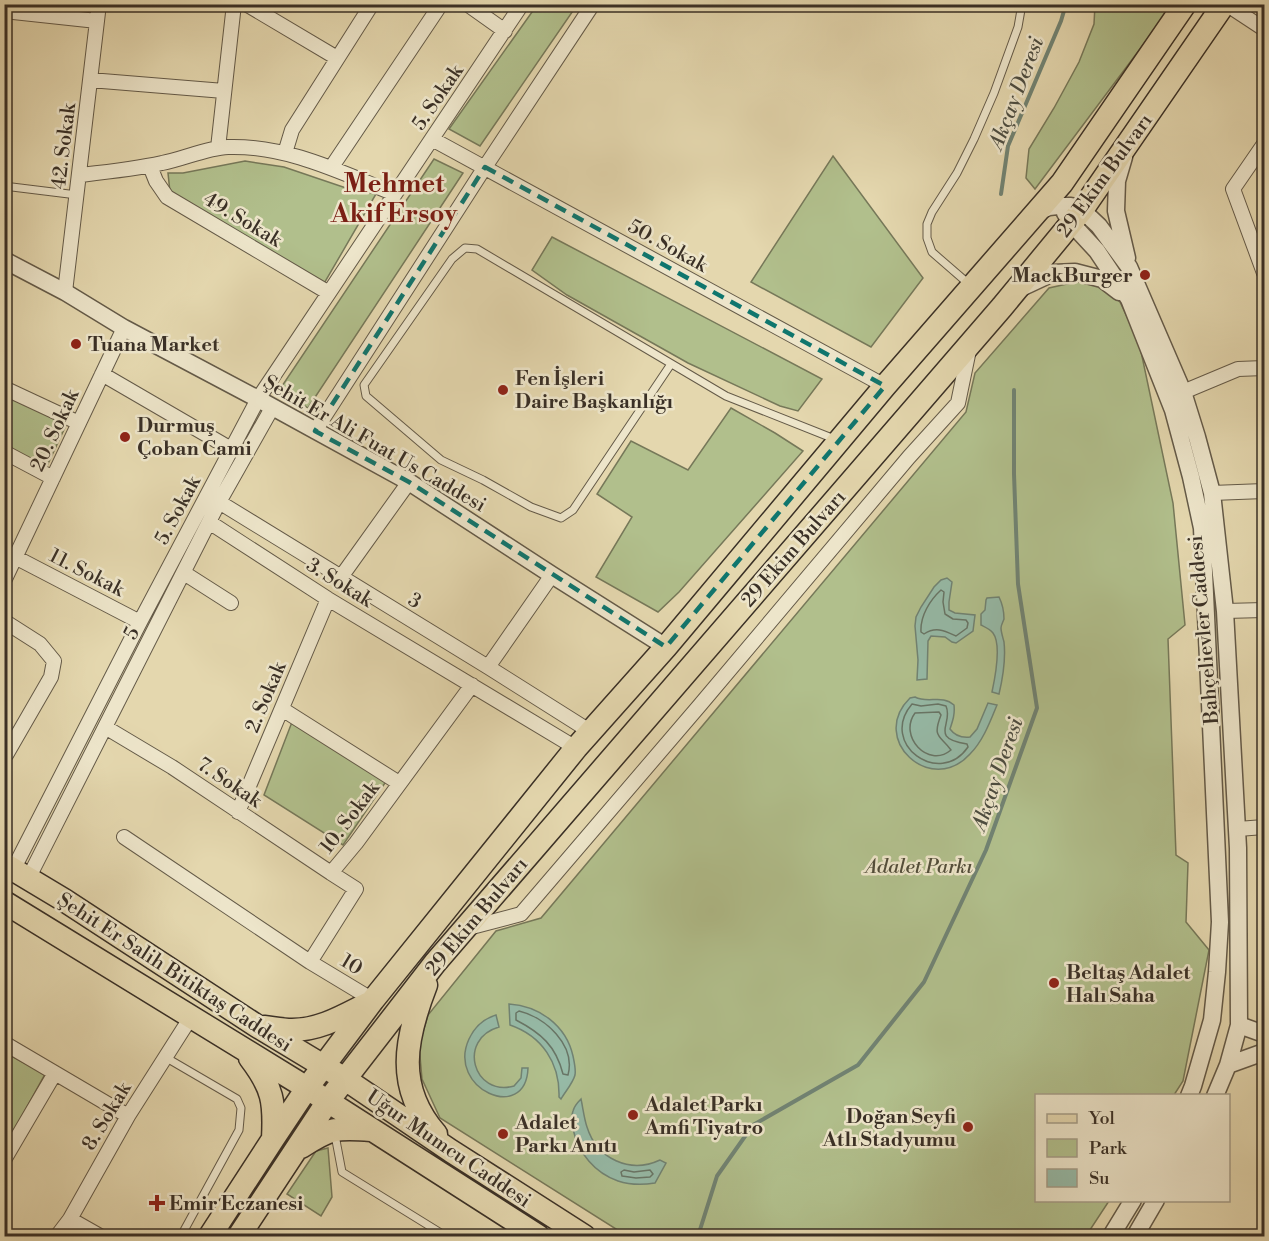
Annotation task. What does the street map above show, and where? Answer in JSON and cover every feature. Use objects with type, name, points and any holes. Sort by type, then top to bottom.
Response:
[{"type":"main road","name":"29 Ekim Bulvarı","points":[[210,1236],[308,1088],[373,1000],[584,740],[666,647],[885,386],[1062,183],[1185,4]]},
{"type":"main road","name":"29 Ekim Bulvarı","points":[[239,1236],[328,1101],[435,963],[1017,289],[1072,213],[1126,147],[1225,4]]},
{"type":"main road","name":"Şehit Er Salih Bitiktaş Caddesi","points":[[15,871],[257,1026],[345,1079]]},
{"type":"main road","name":"Şehit Er Salih Bitiktaş Caddesi","points":[[4,902],[328,1101]]},
{"type":"main road","points":[[435,963],[412,1026],[408,1074],[410,1086],[421,1114],[451,1151]]},
{"type":"main road","points":[[257,1026],[291,1030],[315,1027],[329,1023],[373,1000]]},
{"type":"main road","points":[[244,1049],[267,1082],[274,1112],[273,1139]]},
{"type":"main road","name":"Uğur Mumcu Caddesi","points":[[345,1079],[451,1151],[584,1236]]},
{"type":"main road","name":"Uğur Mumcu Caddesi","points":[[328,1101],[538,1236]]},
{"type":"main road","points":[[293,1154],[323,1133],[346,1128],[373,1130]]},
{"type":"street","name":"42. Sokak","points":[[65,292],[99,4]]},
{"type":"street","points":[[218,148],[234,4]]},
{"type":"street","points":[[246,4],[337,58]]},
{"type":"street","points":[[285,153],[292,130],[372,4]]},
{"type":"street","points":[[331,168],[441,4]]},
{"type":"street","points":[[467,4],[505,31]]},
{"type":"street","name":"5. Sokak","points":[[15,871],[140,622],[231,450],[265,403],[329,293],[522,4]]},
{"type":"street","points":[[315,431],[593,4]]},
{"type":"street","points":[[1225,4],[1264,29]]},
{"type":"street","points":[[4,11],[97,21]]},
{"type":"street","points":[[90,80],[224,91]]},
{"type":"street","name":"50. Sokak","points":[[432,139],[885,386]]},
{"type":"street","points":[[1264,144],[1233,189],[1264,273]]},
{"type":"street","points":[[1126,147],[1117,181],[1116,211],[1130,267]]},
{"type":"street","points":[[80,175],[150,166],[218,148],[253,148],[285,153],[331,168],[395,194]]},
{"type":"street","name":"49. Sokak","points":[[150,166],[156,181],[167,197],[329,293]]},
{"type":"street","points":[[1062,183],[1061,197],[1072,213]]},
{"type":"street","points":[[1037,213],[1049,207],[1072,213]]},
{"type":"street","name":"Bahçelievler Caddesi","points":[[1072,213],[1100,226],[1130,267],[1183,392],[1212,493],[1225,611],[1238,829],[1239,1025],[1228,1065],[1215,1094]]},
{"type":"street","name":"Bahçelievler Caddesi","points":[[1072,213],[1129,299],[1173,410],[1202,528],[1220,922],[1212,1020],[1189,1094]]},
{"type":"street","name":"Şehit Er Ali Fuat Us Caddesi","points":[[4,260],[65,292],[124,328],[409,482],[666,647]]},
{"type":"street","points":[[1017,289],[1053,273],[1075,272],[1101,279],[1129,299]]},
{"type":"street","name":"20. Sokak","points":[[4,581],[124,328]]},
{"type":"street","points":[[463,929],[521,914],[529,905],[958,403],[971,343]]},
{"type":"street","points":[[1183,392],[1238,369],[1264,368]]},
{"type":"street","points":[[102,374],[231,450]]},
{"type":"street","points":[[4,388],[79,423]]},
{"type":"street","name":"5","points":[[15,871],[105,727],[184,573],[265,403]]},
{"type":"street","points":[[4,452],[53,478]]},
{"type":"street","points":[[341,577],[409,482]]},
{"type":"street","points":[[1212,493],[1264,491]]},
{"type":"street","name":"3","points":[[219,502],[488,667],[584,740]]},
{"type":"street","name":"3. Sokak","points":[[209,522],[328,598],[472,685],[584,740]]},
{"type":"street","name":"11. Sokak","points":[[15,557],[140,622]]},
{"type":"street","points":[[184,573],[231,603]]},
{"type":"street","points":[[488,667],[552,575]]},
{"type":"street","name":"2. Sokak","points":[[238,812],[328,598]]},
{"type":"street","points":[[1225,611],[1264,610]]},
{"type":"street","points":[[4,621],[40,644],[54,661],[51,677],[6,755]]},
{"type":"street","name":"10. Sokak","points":[[310,962],[356,889],[332,873],[472,685]]},
{"type":"street","points":[[282,710],[399,783]]},
{"type":"street","name":"7. Sokak","points":[[105,727],[172,767],[332,873]]},
{"type":"street","points":[[1238,829],[1264,827]]},
{"type":"street","points":[[124,837],[310,962]]},
{"type":"street","name":"10","points":[[310,962],[373,1000]]},
{"type":"street","name":"8. Sokak","points":[[57,1236],[70,1219],[128,1116],[191,1017]]},
{"type":"street","points":[[1239,1025],[1264,1034]]},
{"type":"street","points":[[4,1043],[128,1116]]},
{"type":"street","points":[[1228,1065],[1264,1052]]},
{"type":"street","points":[[4,1160],[8,1144],[55,1073]]},
{"type":"street","points":[[1111,1236],[1132,1202]]},
{"type":"street","points":[[1135,1236],[1155,1202]]},
{"type":"street","points":[[70,1219],[99,1236]]},
{"type":"lane","points":[[972,286],[932,252],[927,238],[927,224],[957,173],[994,93],[1018,27],[1022,4]]},
{"type":"lane","points":[[4,186],[77,195]]},
{"type":"lane","points":[[671,364],[573,510],[561,518],[531,507],[441,460],[366,396],[364,385],[452,258],[465,248],[477,249],[726,396],[839,441]]},
{"type":"lane","points":[[165,1057],[237,1099],[241,1108],[239,1130],[181,1236]]},
{"type":"lane","points":[[334,1130],[342,1172],[444,1235],[450,1236]]},
{"type":"highlighted area","points":[[485,167],[885,386],[666,647],[409,482],[315,431]]},
{"type":"green space","points":[[537,5],[577,5],[480,146],[449,129]]},
{"type":"green space","points":[[1095,5],[1173,5],[1035,189],[1026,178],[1029,149],[1079,62],[1094,24]]},
{"type":"green space","points":[[833,156],[923,278],[871,347],[751,282]]},
{"type":"green space","points":[[434,159],[463,173],[308,408],[280,389]]},
{"type":"green space","points":[[245,161],[284,167],[346,188],[376,194],[322,287],[170,192],[168,173],[183,173]]},
{"type":"green space","points":[[552,237],[822,379],[798,411],[780,406],[688,363],[567,295],[532,270]]},
{"type":"green space","name":"Adalet Parkı","points":[[1080,281],[1101,287],[1120,302],[1139,342],[1173,503],[1185,625],[1168,639],[1176,855],[1188,863],[1186,922],[1209,950],[1183,1081],[1175,1094],[1035,1094],[1035,1202],[1108,1202],[1086,1236],[627,1236],[440,1118],[422,1079],[419,1045],[428,1015],[496,931],[541,918],[966,412],[975,373],[1049,288]]},
{"type":"green space","points":[[5,395],[67,423],[46,468],[5,445]]},
{"type":"green space","points":[[731,408],[803,451],[679,592],[658,612],[596,577],[632,517],[597,494],[631,441],[688,470]]},
{"type":"green space","points":[[292,722],[387,780],[343,845],[264,795]]},
{"type":"green space","points":[[4,1052],[45,1074],[11,1136],[5,1132]]},
{"type":"green space","points":[[328,1148],[332,1197],[321,1216],[287,1194],[316,1151]]},
{"type":"water","points":[[947,578],[952,582],[949,610],[955,613],[975,615],[973,631],[956,643],[945,637],[931,636],[928,641],[927,679],[917,680],[916,617],[934,587]]},
{"type":"water","points":[[999,597],[1004,613],[1001,628],[1005,655],[999,694],[992,692],[997,662],[996,638],[992,632],[981,625],[981,614],[985,610],[987,598]]},
{"type":"water","points":[[910,698],[925,700],[945,700],[954,705],[954,717],[950,729],[956,735],[964,737],[970,737],[977,729],[988,703],[997,705],[975,749],[955,766],[938,769],[923,766],[910,758],[900,745],[896,730],[899,714]]},
{"type":"water","points":[[509,1004],[541,1013],[558,1026],[564,1035],[573,1056],[575,1075],[561,1099],[556,1073],[547,1052],[531,1036],[510,1025]]},
{"type":"water","points":[[496,1015],[499,1027],[486,1033],[478,1043],[474,1054],[475,1065],[480,1075],[488,1083],[500,1087],[514,1086],[521,1078],[522,1068],[528,1068],[524,1085],[515,1094],[502,1097],[489,1093],[477,1085],[468,1072],[465,1057],[469,1039],[474,1030],[483,1021]]},
{"type":"water","points":[[581,1099],[586,1124],[592,1138],[598,1148],[607,1155],[626,1164],[649,1164],[660,1160],[666,1163],[655,1183],[636,1184],[618,1181],[602,1173],[589,1161],[575,1138],[572,1125],[574,1109]]},
{"type":"waterway","name":"Akçay Deresi","points":[[1001,194],[1008,146],[1066,4]]},
{"type":"waterway","name":"Akçay Deresi","points":[[698,1236],[717,1176],[753,1125],[858,1065],[924,982],[986,850],[1037,708],[1018,584],[1014,390]]},
{"type":"place","name":"MackBurger","points":[[1145,275]]},
{"type":"place","name":"Tuana Market","points":[[76,344]]},
{"type":"place","name":"Fen İşleri Daire Başkanlığı","points":[[503,390]]},
{"type":"place","name":"Durmuş Çoban Cami","points":[[125,437]]},
{"type":"place","name":"Beltaş Adalet Halı Saha","points":[[1054,983]]},
{"type":"place","name":"Adalet Parkı Amfi Tiyatro","points":[[633,1115]]},
{"type":"place","name":"Doğan Seyfi Atlı Stadyumu","points":[[968,1127]]},
{"type":"place","name":"Adalet Parkı Anıtı","points":[[503,1134]]},
{"type":"place","name":"Emir Eczanesi","points":[[157,1203]]},
{"type":"district","name":"Mehmet Akif Ersoy","points":[[394,198]]}]
